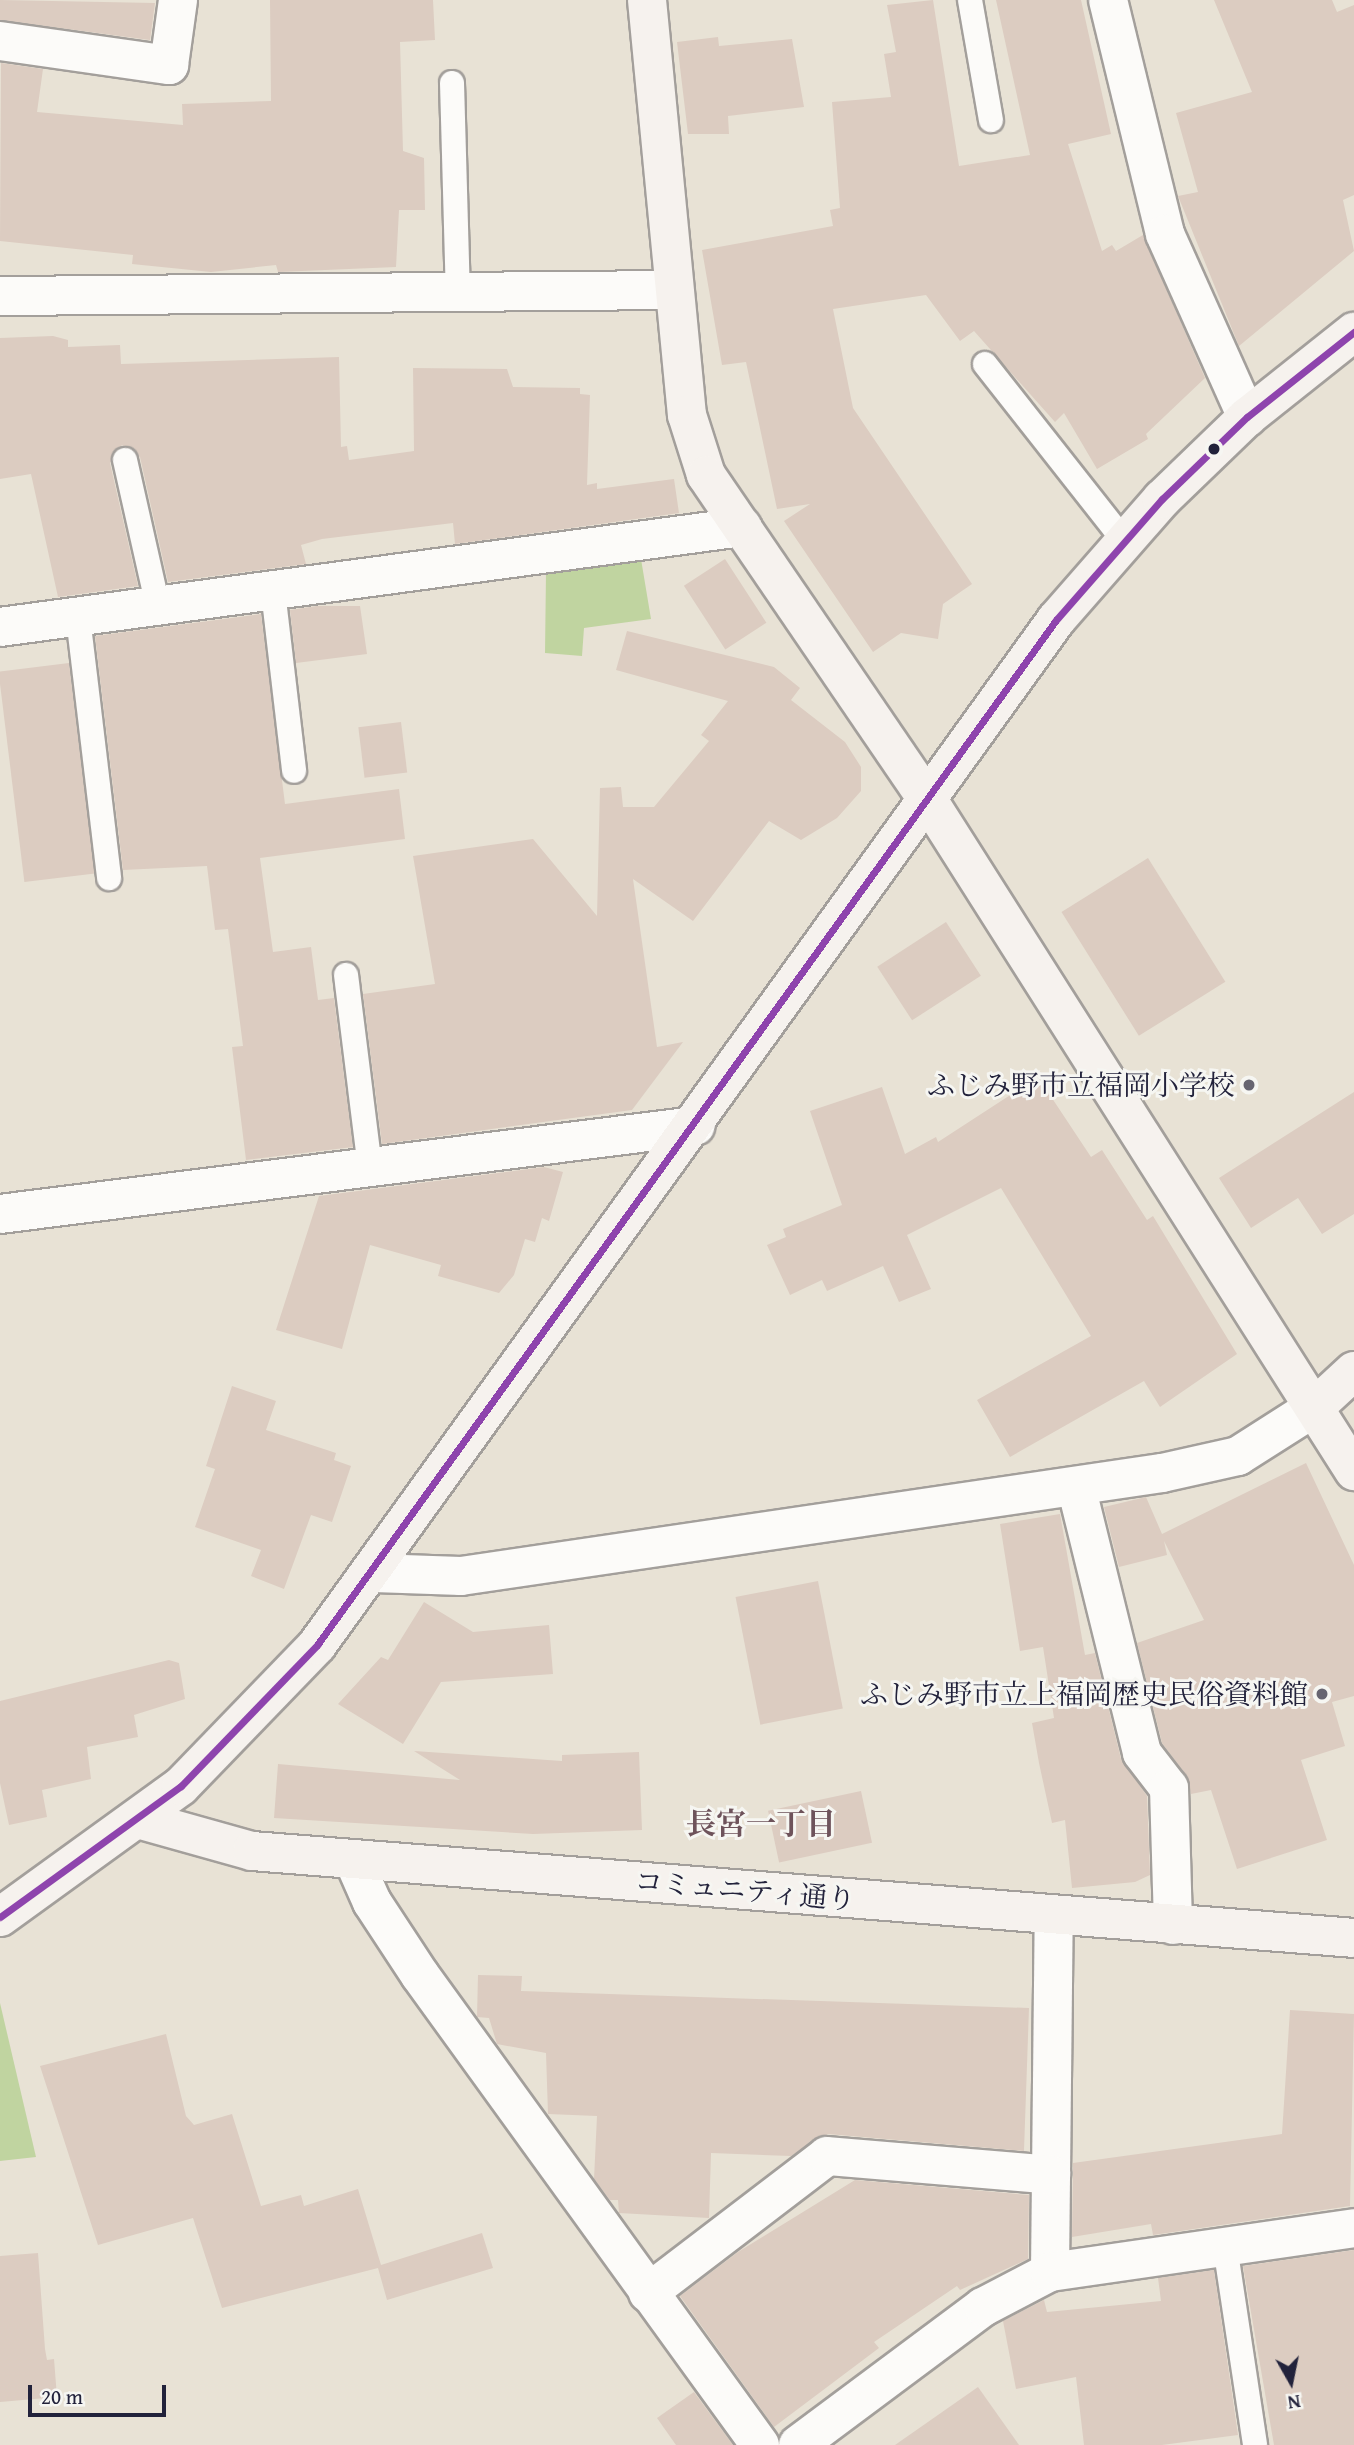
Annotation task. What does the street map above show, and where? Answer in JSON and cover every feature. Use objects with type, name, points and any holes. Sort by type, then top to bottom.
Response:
[{"type":"street","points":[[0,41],[169,65],[178,0]]},
{"type":"street","points":[[1108,0],[1165,234],[1247,417]]},
{"type":"street","points":[[650,1],[672,290],[691,442],[742,527],[928,800],[1354,1471]]},
{"type":"street","points":[[0,296],[672,290]]},
{"type":"street","points":[[0,1917],[141,1820],[239,1731],[374,1573],[1056,620],[1125,542],[1247,417],[1354,332]]},
{"type":"street","points":[[0,627],[742,527]]},
{"type":"street","points":[[0,1214],[695,1126]]},
{"type":"street","points":[[374,1573],[461,1576],[1076,1486],[1238,1456],[1315,1407],[1354,1371]]},
{"type":"street","points":[[1076,1486],[1142,1753],[1169,1788],[1173,1925]]},
{"type":"street","name":"コミュニティ通り","points":[[141,1820],[252,1851],[1054,1917],[1354,1938]]},
{"type":"street","points":[[353,1859],[372,1902],[420,1975],[760,2445]]},
{"type":"street","points":[[1050,2272],[1054,1917]]},
{"type":"street","points":[[648,2293],[827,2156],[1051,2175]]},
{"type":"street","points":[[798,2445],[983,2307],[1050,2272],[1354,2228]]},
{"type":"lane","points":[[970,0],[991,120]]},
{"type":"lane","points":[[452,83],[458,292]]},
{"type":"lane","points":[[985,365],[1125,542]]},
{"type":"lane","points":[[125,460],[158,607]]},
{"type":"lane","points":[[272,591],[294,771]]},
{"type":"lane","points":[[78,617],[109,878]]},
{"type":"lane","points":[[346,975],[370,1167]]},
{"type":"lane","points":[[1225,2246],[1255,2445]]},
{"type":"green space","points":[[641,559],[651,619],[584,628],[582,656],[545,653],[546,572]]},
{"type":"green space","points":[[0,2003],[36,2157],[0,2161]]},
{"type":"building","points":[[0,0],[155,3],[150,40],[0,20]]},
{"type":"building","points":[[270,0],[433,0],[435,40],[400,42],[403,151],[424,158],[425,210],[399,210],[396,267],[278,272],[276,265],[211,272],[132,264],[133,255],[0,241],[1,63],[43,69],[37,112],[183,125],[182,104],[271,101]]},
{"type":"building","points":[[933,0],[959,166],[1030,155],[996,0],[1081,0],[1111,134],[1068,144],[1102,251],[1112,245],[1116,251],[1143,235],[1205,378],[1146,434],[1148,439],[1097,469],[1064,413],[1055,422],[974,331],[960,341],[926,295],[833,309],[853,408],[972,584],[943,604],[938,639],[901,633],[873,652],[784,521],[810,504],[777,509],[746,362],[722,365],[702,250],[833,226],[830,210],[840,208],[832,102],[891,97],[884,54],[896,52],[887,5]]},
{"type":"building","points":[[1214,0],[1332,0],[1337,12],[1354,5],[1354,195],[1343,200],[1354,251],[1239,346],[1178,196],[1198,192],[1176,113],[1252,92]]},
{"type":"building","points":[[718,37],[719,46],[792,39],[804,107],[728,116],[729,134],[688,134],[677,42]]},
{"type":"building","points":[[53,336],[68,340],[68,347],[120,345],[121,364],[339,357],[341,447],[347,446],[349,460],[414,451],[413,368],[507,369],[513,387],[580,388],[580,394],[590,395],[587,485],[597,483],[597,489],[674,479],[679,513],[455,544],[453,523],[322,539],[301,545],[306,564],[168,582],[140,457],[122,445],[110,463],[138,586],[58,597],[31,474],[0,479],[0,338]]},
{"type":"building","points":[[725,559],[766,623],[725,649],[684,586]]},
{"type":"building","points":[[317,606],[360,606],[367,654],[296,663],[290,610]]},
{"type":"building","points":[[261,614],[285,804],[399,789],[405,839],[260,858],[273,952],[311,947],[318,1000],[334,998],[353,1147],[246,1160],[232,1047],[243,1046],[228,929],[215,930],[207,866],[123,870],[95,636]]},
{"type":"building","points":[[627,631],[774,667],[800,688],[791,700],[845,742],[861,767],[861,791],[837,818],[801,840],[769,821],[693,921],[633,879],[657,1047],[683,1042],[632,1110],[382,1144],[363,994],[435,984],[413,856],[533,839],[597,916],[600,788],[621,787],[623,807],[654,807],[709,741],[701,735],[728,701],[616,670]]},
{"type":"building","points":[[69,663],[95,873],[24,882],[0,671]]},
{"type":"building","points":[[401,722],[407,773],[365,778],[358,727]]},
{"type":"building","points":[[1148,858],[1225,982],[1139,1036],[1061,912]]},
{"type":"building","points":[[946,922],[981,976],[912,1020],[877,967]]},
{"type":"building","points":[[1038,1077],[1091,1157],[1102,1150],[1147,1220],[1153,1216],[1237,1354],[1160,1407],[1144,1381],[1010,1457],[977,1400],[1091,1336],[1001,1188],[907,1235],[931,1289],[899,1302],[883,1266],[827,1291],[822,1280],[790,1295],[767,1245],[786,1237],[783,1229],[842,1205],[810,1111],[882,1087],[905,1154],[936,1137],[938,1142]]},
{"type":"building","points":[[1354,1092],[1354,1214],[1322,1234],[1298,1198],[1251,1228],[1219,1178]]},
{"type":"building","points":[[544,1167],[563,1172],[549,1221],[542,1218],[535,1242],[525,1239],[514,1275],[499,1293],[438,1276],[441,1265],[370,1245],[342,1349],[276,1330],[319,1196]]},
{"type":"building","points":[[232,1386],[276,1401],[266,1430],[336,1453],[334,1460],[351,1466],[332,1522],[311,1515],[284,1589],[251,1576],[261,1550],[195,1527],[215,1469],[206,1466]]},
{"type":"building","points":[[1306,1463],[1354,1565],[1354,1696],[1332,1702],[1345,1746],[1301,1760],[1327,1840],[1237,1869],[1211,1790],[1191,1794],[1186,1775],[1162,1743],[1137,1643],[1204,1620],[1164,1541],[1167,1555],[1119,1567],[1104,1507],[1146,1497],[1162,1534]]},
{"type":"building","points":[[1060,1514],[1085,1655],[1095,1653],[1121,1759],[1147,1796],[1150,1875],[1135,1882],[1072,1888],[1065,1820],[1052,1823],[1039,1763],[1032,1723],[1054,1718],[1043,1647],[1020,1651],[1000,1524]]},
{"type":"building","points":[[818,1581],[843,1709],[760,1725],[736,1597]]},
{"type":"building","points":[[424,1602],[473,1632],[549,1625],[553,1674],[441,1682],[403,1744],[338,1704],[381,1657],[388,1660]]},
{"type":"building","points":[[169,1660],[179,1663],[185,1699],[134,1715],[138,1737],[87,1747],[91,1779],[42,1790],[47,1817],[9,1825],[0,1783],[0,1701]]},
{"type":"building","points":[[414,1751],[562,1761],[562,1755],[639,1752],[642,1830],[533,1834],[274,1818],[278,1764],[460,1780]]},
{"type":"building","points":[[861,1791],[872,1843],[779,1863],[768,1811]]},
{"type":"building","points":[[478,1975],[522,1976],[521,1991],[1029,2008],[1024,2151],[828,2134],[791,2156],[711,2153],[709,2218],[619,2213],[618,2200],[610,2200],[594,2179],[597,2116],[548,2114],[546,2053],[497,2044],[489,2018],[477,2017]]},
{"type":"building","points":[[1290,2010],[1354,2014],[1350,2206],[1153,2235],[1151,2224],[1072,2237],[1073,2163],[1282,2134]]},
{"type":"building","points":[[166,2034],[186,2116],[194,2125],[232,2114],[261,2206],[301,2195],[304,2206],[358,2189],[381,2265],[482,2233],[493,2268],[387,2300],[378,2268],[222,2308],[193,2218],[98,2245],[40,2066]]},
{"type":"building","points":[[855,2180],[1029,2195],[1028,2259],[960,2290],[957,2286],[874,2342],[879,2348],[774,2427],[680,2296],[738,2252]]},
{"type":"building","points":[[1354,2250],[1354,2445],[1274,2445],[1243,2266]]},
{"type":"building","points":[[38,2253],[45,2349],[47,2360],[54,2359],[57,2397],[0,2402],[0,2256]]},
{"type":"building","points":[[1214,2270],[1238,2435],[1162,2445],[1084,2445],[1076,2377],[1016,2389],[1003,2321],[1044,2300],[1047,2312],[1161,2301],[1158,2278]]},
{"type":"building","points":[[978,2387],[1019,2445],[895,2445]]},
{"type":"building","points":[[694,2392],[733,2445],[676,2445],[657,2418]]},
{"type":"transit line","points":[[0,1917],[181,1786],[317,1645],[1056,620],[1162,499],[1247,417],[1354,332]]},
{"type":"place","name":"ふじみ野市立福岡小学校","points":[[1249,1085]]},
{"type":"place","name":"ふじみ野市立上福岡歴史民俗資料館","points":[[1322,1694]]},
{"type":"district","name":"長宮一丁目","points":[[761,1823]]}]
